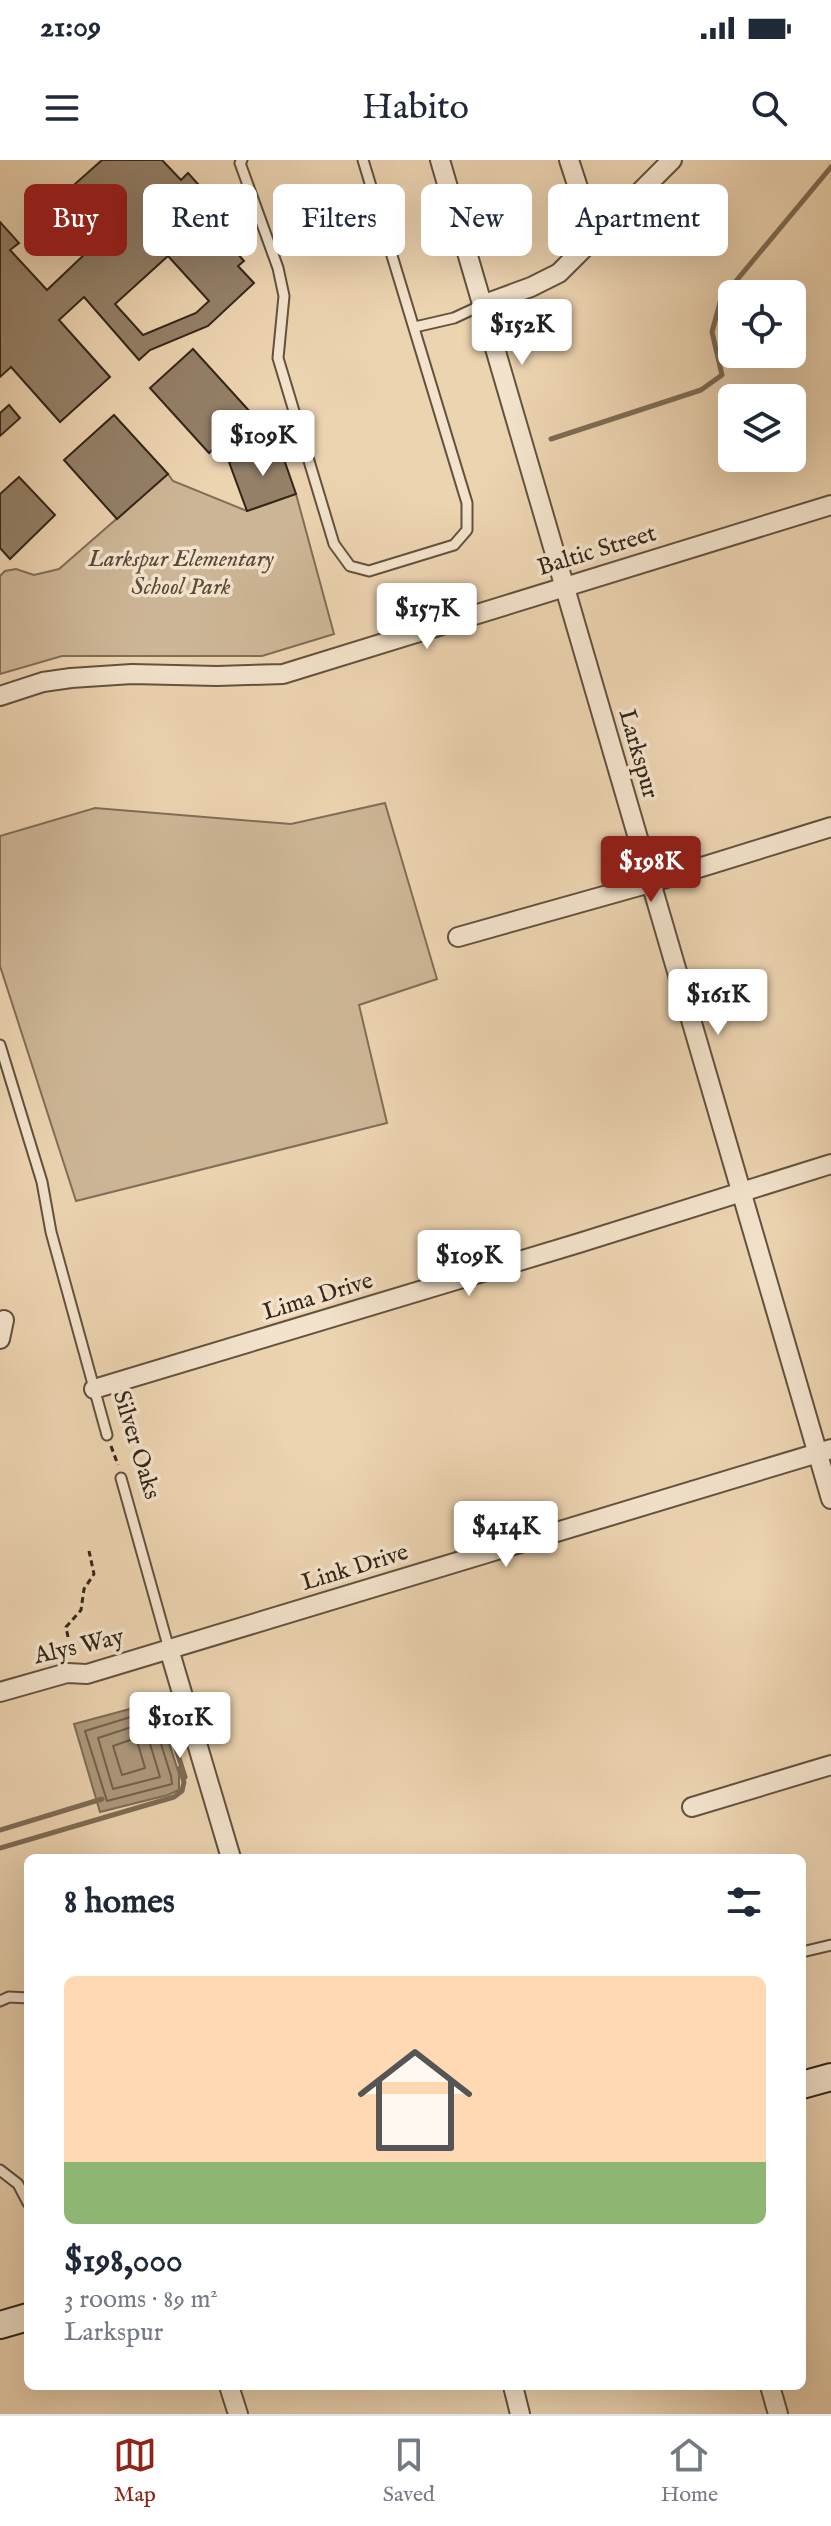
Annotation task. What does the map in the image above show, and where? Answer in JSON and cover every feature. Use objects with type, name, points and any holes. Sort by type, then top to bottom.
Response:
[{"type":"main road","points":[[806,2084],[831,2077]]},
{"type":"main road","points":[[0,2325],[24,2318]]},
{"type":"street","name":"Larkspur","points":[[440,160],[741,1191],[824,1451],[831,1499]]},
{"type":"street","points":[[569,160],[577,184]]},
{"type":"street","points":[[649,184],[672,160]]},
{"type":"street","points":[[482,305],[559,273],[577,256]]},
{"type":"street","name":"Baltic Street","points":[[0,696],[43,682],[87,677],[283,674],[831,505]]},
{"type":"street","points":[[458,937],[650,883],[831,827]]},
{"type":"street","name":"Lima Drive","points":[[94,1389],[831,1164]]},
{"type":"street","points":[[0,1339],[4,1320]]},
{"type":"street","name":"Link Drive","points":[[169,1649],[824,1451]]},
{"type":"street","name":"Alys Way","points":[[0,1692],[67,1673],[87,1674],[169,1649]]},
{"type":"street","name":"Silver Oaks","points":[[169,1649],[230,1854]]},
{"type":"street","points":[[692,1807],[831,1765]]},
{"type":"street","points":[[230,2390],[238,2414]]},
{"type":"street","points":[[514,2390],[520,2414]]},
{"type":"street","points":[[771,2390],[778,2414]]},
{"type":"lane","points":[[242,160],[240,163],[278,268],[284,296],[278,358],[334,544],[350,566],[369,571],[454,545],[467,530],[467,503],[363,160]]},
{"type":"lane","points":[[415,327],[454,318],[482,305]]},
{"type":"lane","name":"Silver Oaks","points":[[0,1045],[42,1182],[51,1232],[107,1435]]},
{"type":"lane","name":"Silver Oaks","points":[[121,1478],[169,1649]]},
{"type":"lane","points":[[806,1951],[831,1945]]},
{"type":"lane","points":[[0,2001],[9,1997],[24,1998]]},
{"type":"lane","points":[[0,2170],[18,2184],[24,2195]]},
{"type":"path","name":"Silver Oaks","points":[[107,1435],[121,1478]]},
{"type":"path","points":[[68,1637],[66,1627],[81,1610],[84,1589],[94,1574],[89,1551]]},
{"type":"green space","name":"Larkspur Elementary School Park","points":[[168,474],[173,481],[247,511],[296,494],[334,634],[262,656],[62,656],[0,674],[0,576],[5,571],[16,569],[34,575],[59,569]]},
{"type":"green space","points":[[385,803],[437,979],[359,1005],[387,1123],[76,1201],[0,966],[0,836],[95,808],[291,824]]},
{"type":"water","points":[[156,1702],[179,1774],[179,1790],[100,1812],[74,1724]]},
{"type":"building","points":[[102,160],[162,160],[181,180],[188,173],[198,184],[143,184],[143,256],[168,256],[240,256],[244,261],[238,266],[254,283],[208,326],[150,350],[139,360],[84,297],[59,320],[110,377],[60,422],[11,367],[0,377],[0,222],[19,243],[10,250],[47,290],[83,256],[127,256],[127,184],[75,184]],"holes":[[[168,256],[209,301],[196,313],[143,335],[115,304]]]},
{"type":"building","points":[[193,349],[252,414],[209,453],[150,388]]},
{"type":"building","points":[[9,405],[20,418],[0,436],[0,413]]},
{"type":"building","points":[[114,415],[168,474],[117,519],[64,460]]},
{"type":"building","points":[[279,445],[296,494],[247,511],[229,462]]},
{"type":"building","points":[[19,477],[55,515],[10,559],[0,548],[0,494]]},
{"type":"waterway","points":[[551,439],[701,390],[722,375],[712,332],[721,299],[831,167]]},
{"type":"waterway","points":[[0,1848],[174,1797],[182,1791],[184,1782],[180,1768],[185,1777],[165,1714],[169,1711]]},
{"type":"waterway","points":[[0,1830],[102,1799]]}]
